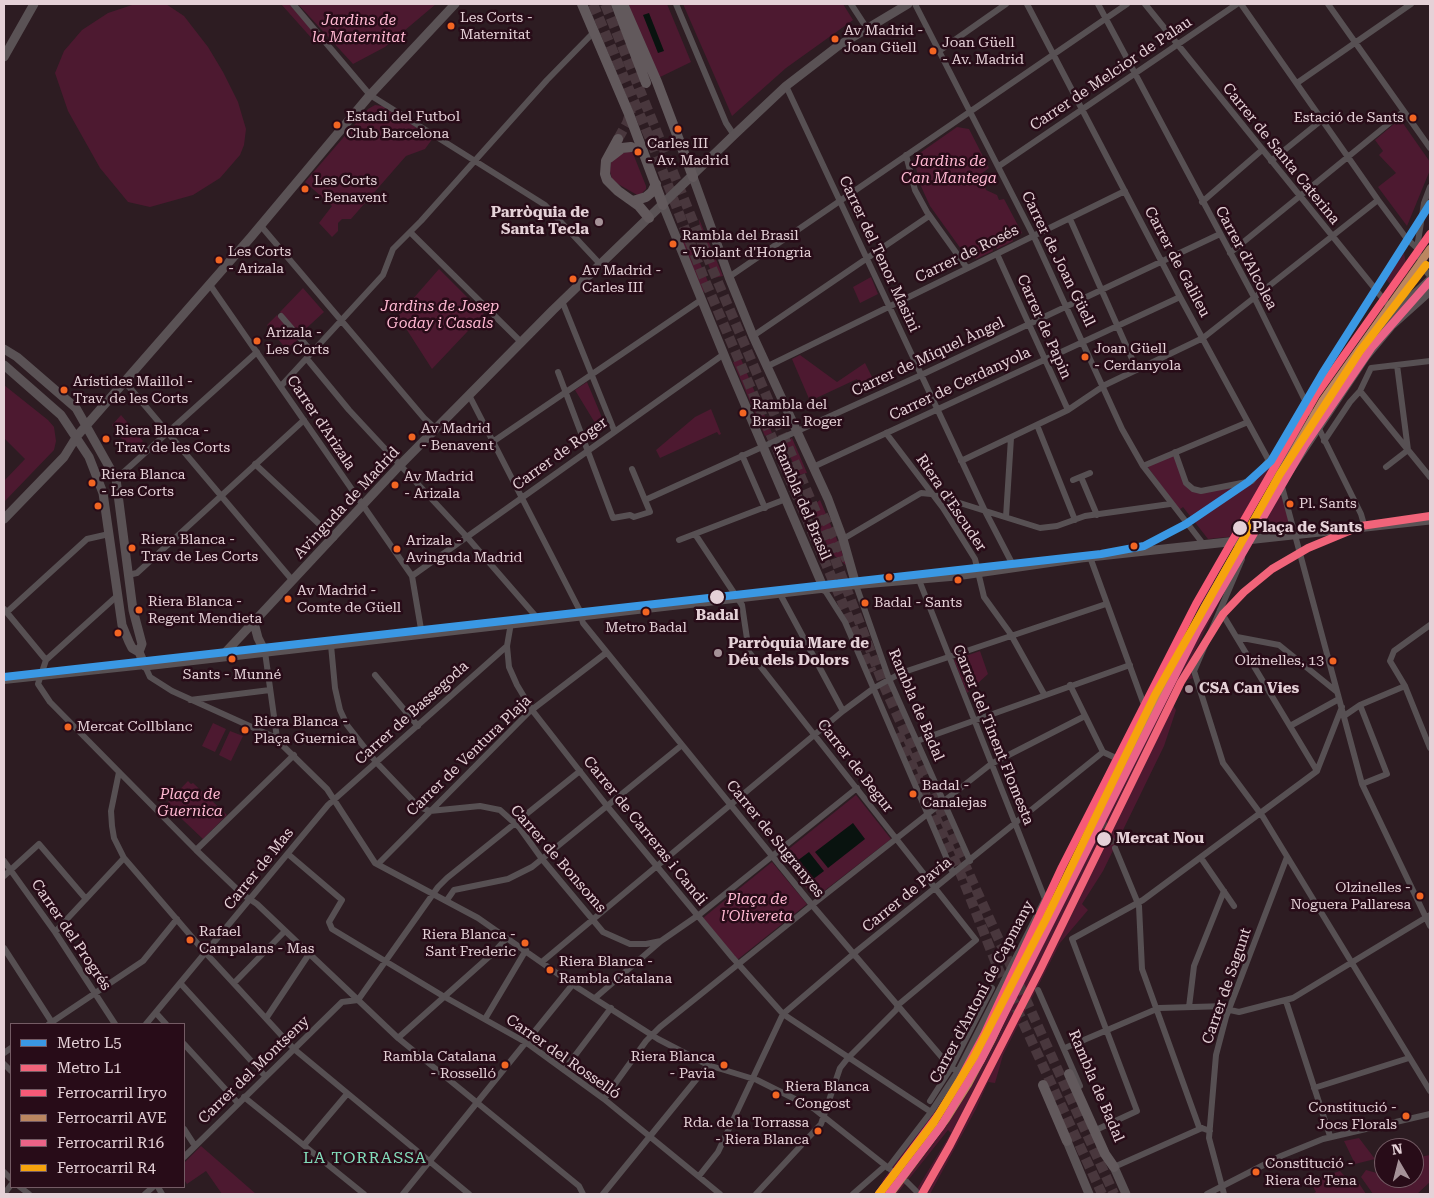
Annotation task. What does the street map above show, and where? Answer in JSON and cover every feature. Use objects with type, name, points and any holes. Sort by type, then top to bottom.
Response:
[{"type":"main road","points":[[582,4],[663,205]]},
{"type":"main road","points":[[616,4],[646,83]]},
{"type":"main road","points":[[623,4],[657,82],[693,177]]},
{"type":"main road","points":[[618,139],[606,161],[607,180],[649,218]]},
{"type":"main road","points":[[606,161],[617,150],[631,147]]},
{"type":"main road","points":[[632,201],[646,197],[652,192],[656,184]]},
{"type":"main road","points":[[1069,1074],[1105,1154],[1114,1167]]},
{"type":"main road","points":[[1043,1085],[1067,1141]]},
{"type":"street","points":[[4,57],[34,4]]},
{"type":"street","points":[[293,4],[370,94],[545,205],[600,264]]},
{"type":"street","points":[[4,519],[67,453],[77,436],[88,426],[124,382],[261,226],[370,94],[455,4]]},
{"type":"street","points":[[676,4],[725,120],[734,135]]},
{"type":"street","points":[[851,4],[866,27]]},
{"type":"street","name":"Avinguda de Madrid","points":[[222,656],[400,465],[562,301],[693,177],[734,135],[786,86],[838,46],[866,27],[908,4]]},
{"type":"street","name":"Carrer de Joan Güell","points":[[915,4],[1034,236],[1104,386],[1120,426],[1143,466],[1170,504],[1204,545]]},
{"type":"street","points":[[939,51],[1006,4]]},
{"type":"street","name":"Carrer de Galileu","points":[[1026,4],[1180,297],[1279,480],[1362,784],[1428,916],[1430,926]]},
{"type":"street","name":"Carrer d'Alcolea","points":[[1098,4],[1254,297],[1361,514],[1365,528]]},
{"type":"street","points":[[728,277],[971,112],[1052,54],[1128,4]]},
{"type":"street","name":"Carrer de Santa Caterina","points":[[1145,4],[1397,316]]},
{"type":"street","name":"Carrer de Melcior de Palau","points":[[999,166],[1237,4]]},
{"type":"street","points":[[1241,4],[1378,200],[1407,239],[1417,248]]},
{"type":"street","points":[[1328,4],[1430,148]]},
{"type":"street","points":[[1297,83],[1411,4]]},
{"type":"street","points":[[281,386],[382,275],[393,249],[476,160],[480,152],[594,32]]},
{"type":"street","name":"Carrer del Tenor Masini","points":[[786,86],[936,408],[1014,567]]},
{"type":"street","points":[[1230,253],[1403,112]]},
{"type":"street","points":[[1271,161],[1323,120]]},
{"type":"street","points":[[1202,202],[1262,150]]},
{"type":"street","points":[[906,155],[915,190],[929,216],[967,268]]},
{"type":"street","name":"Rambla del Brasil","points":[[693,177],[728,277],[843,539],[856,585]]},
{"type":"street","points":[[1430,188],[1422,209],[1417,248],[1423,268],[1430,276]]},
{"type":"street","name":"Carrer de Rosés","points":[[766,367],[1125,191]]},
{"type":"street","points":[[962,461],[1068,410],[1104,386],[1203,338],[1378,200]]},
{"type":"street","name":"Rambla del Brasil","points":[[663,205],[762,446],[824,589]]},
{"type":"street","points":[[753,336],[929,216]]},
{"type":"street","points":[[1070,219],[1137,370]]},
{"type":"street","points":[[261,226],[424,418],[436,429]]},
{"type":"street","points":[[410,232],[521,342]]},
{"type":"street","name":"Carrer de Miquel Àngel","points":[[646,500],[921,375],[1101,288],[1220,234]]},
{"type":"street","name":"Carrer de Papin","points":[[998,254],[1068,410]]},
{"type":"street","points":[[1430,280],[1397,316],[1366,356],[1318,427],[1275,484],[1243,542],[1242,559],[1194,671],[1223,763],[1261,814],[1430,1091]]},
{"type":"street","name":"Carrer d'Arizala","points":[[210,285],[412,576],[422,635]]},
{"type":"street","points":[[1279,480],[1313,418],[1372,335],[1430,291]]},
{"type":"street","name":"Carrer de Cerdanyola","points":[[813,467],[936,408],[1180,297]]},
{"type":"street","points":[[494,441],[701,300]]},
{"type":"street","points":[[562,301],[614,430]]},
{"type":"street","points":[[281,316],[312,352]]},
{"type":"street","points":[[4,349],[17,357],[60,392],[76,408],[88,426],[116,479],[135,622],[142,644],[139,652]]},
{"type":"street","points":[[116,479],[257,352]]},
{"type":"street","name":"Carrer de Roger","points":[[412,576],[614,430],[724,354]]},
{"type":"street","points":[[307,359],[349,410],[467,537],[539,620]]},
{"type":"street","points":[[1324,441],[1360,391],[1371,368],[1430,362]]},
{"type":"street","points":[[4,365],[52,406],[77,436],[86,452],[103,493],[123,631],[132,648],[139,652],[150,677],[188,700],[277,738],[334,799],[370,856],[378,864],[447,900],[543,961],[573,984],[651,1035],[708,1065],[753,1079],[813,1108],[888,1168]]},
{"type":"street","points":[[1397,365],[1408,450]]},
{"type":"street","points":[[558,372],[613,518],[630,515],[634,517],[650,512],[632,469]]},
{"type":"street","points":[[124,382],[293,581]]},
{"type":"street","points":[[1360,391],[1430,477]]},
{"type":"street","name":"Carrer de Sugranyes","points":[[470,395],[581,616],[582,623],[812,904],[951,1068],[958,1072]]},
{"type":"street","points":[[114,571],[137,573],[304,420]]},
{"type":"street","points":[[1143,466],[1248,422]]},
{"type":"street","points":[[1037,425],[1076,520]]},
{"type":"street","name":"Riera d'Escuder","points":[[886,433],[943,508],[975,559],[984,597],[1012,636],[1044,694]]},
{"type":"street","points":[[1006,517],[1011,438]]},
{"type":"street","points":[[67,453],[77,448],[86,452]]},
{"type":"street","points":[[1386,467],[1408,450]]},
{"type":"street","points":[[1175,452],[1186,483],[1193,489],[1201,491],[1252,482],[1268,461]]},
{"type":"street","points":[[742,455],[765,508]]},
{"type":"street","points":[[255,464],[334,538]]},
{"type":"street","points":[[1073,480],[1090,473]]},
{"type":"street","points":[[1081,477],[1097,514]]},
{"type":"street","points":[[843,539],[917,494],[931,494],[1040,528],[1057,526],[1097,514],[1170,504]]},
{"type":"street","points":[[679,540],[786,499]]},
{"type":"street","points":[[4,681],[737,598],[919,580],[1090,557],[1243,542],[1430,520]]},
{"type":"street","points":[[46,660],[5,610],[87,539],[109,534]]},
{"type":"street","name":"Carrer de Begur","points":[[696,534],[742,605],[748,649],[976,939],[975,942],[898,1005]]},
{"type":"street","points":[[1090,557],[1144,702]]},
{"type":"street","name":"Carrer del Tinent Flomesta","points":[[919,580],[1045,899]]},
{"type":"street","name":"Rambla de Badal","points":[[856,585],[889,679],[970,861]]},
{"type":"street","name":"Rambla de Badal","points":[[824,589],[838,608],[954,873]]},
{"type":"street","points":[[780,594],[843,711]]},
{"type":"street","points":[[117,596],[46,660],[39,677],[39,687],[50,702],[242,894],[285,931],[398,1038],[579,1186],[582,1194]]},
{"type":"street","points":[[543,961],[843,711],[874,688],[889,679],[1106,604]]},
{"type":"street","points":[[1220,610],[1317,771]]},
{"type":"street","points":[[254,623],[258,638],[266,652],[277,738]]},
{"type":"street","name":"Carrer de Carreras i Candi","points":[[511,623],[507,646],[509,667],[532,710],[607,806],[738,964],[783,1014],[931,1112]]},
{"type":"street","points":[[1430,626],[1394,651],[1390,661],[1405,686],[1428,734],[1430,748]]},
{"type":"street","points":[[1237,637],[1279,645],[1339,696],[1290,726]]},
{"type":"street","points":[[331,645],[340,710],[346,725],[376,762],[413,801],[430,811]]},
{"type":"street","name":"Carrer de Bassegoda","points":[[334,799],[507,646]]},
{"type":"street","name":"Carrer de Ventura Plaja","points":[[378,864],[532,710],[606,653]]},
{"type":"street","points":[[916,740],[1130,665]]},
{"type":"street","points":[[375,675],[418,726]]},
{"type":"street","points":[[1070,686],[1103,752],[1116,758],[1094,803],[1096,806]]},
{"type":"street","points":[[1344,716],[1360,705],[1405,686]]},
{"type":"street","points":[[188,700],[270,690]]},
{"type":"street","points":[[1360,705],[1387,774],[1362,784]]},
{"type":"street","points":[[1098,1129],[1137,1111],[1072,939],[1137,904],[1317,771],[1342,708]]},
{"type":"street","points":[[604,1099],[651,1035],[812,904],[992,764],[1085,716]]},
{"type":"street","points":[[447,900],[454,890],[508,880],[520,875],[682,745]]},
{"type":"street","name":"Carrer de Pavia","points":[[698,1176],[718,1152],[783,1014],[855,953],[1103,752]]},
{"type":"street","points":[[196,850],[294,755]]},
{"type":"street","points":[[342,1002],[358,1000],[447,878],[580,771]]},
{"type":"street","points":[[119,772],[111,811],[114,838],[124,858],[206,953],[235,982],[294,1049],[469,1194]]},
{"type":"street","points":[[595,998],[661,941],[773,856],[857,788]]},
{"type":"street","name":"Carrer de Mas","points":[[147,1023],[334,799]]},
{"type":"street","name":"Carrer de Bonsoms","points":[[430,811],[491,806],[500,810],[515,824],[603,932],[619,941],[638,945],[661,941]]},
{"type":"street","points":[[4,876],[39,844],[86,899]]},
{"type":"street","points":[[1115,848],[1139,906],[1142,969],[1199,1127],[1210,1131]]},
{"type":"street","name":"Carrer del Rosselló","points":[[288,854],[342,900],[329,926],[443,996],[527,1043],[604,1099],[720,1194]]},
{"type":"street","name":"Carrer de Sagunt","points":[[1224,1194],[1211,1150],[1210,1131],[1215,1063],[1220,1037],[1287,857]]},
{"type":"street","points":[[55,932],[124,858]]},
{"type":"street","points":[[1201,858],[1234,906]]},
{"type":"street","name":"Carrer del Progrés","points":[[4,861],[55,932],[114,1023]]},
{"type":"street","points":[[1189,1007],[1194,966],[1224,891]]},
{"type":"street","name":"Carrer d'Antoni de Capmany","points":[[853,1194],[888,1168],[931,1112],[958,1072],[1045,899]]},
{"type":"street","points":[[1065,1048],[1157,1008],[1227,1006],[1230,1010],[1239,1012],[1286,1001],[1428,916]]},
{"type":"street","points":[[52,1023],[143,961],[177,919]]},
{"type":"street","points":[[235,982],[285,931]]},
{"type":"street","points":[[398,1038],[491,955],[507,938]]},
{"type":"street","points":[[4,948],[50,1023]]},
{"type":"street","points":[[485,1019],[526,950]]},
{"type":"street","points":[[267,1017],[309,954]]},
{"type":"street","points":[[181,984],[265,1076]]},
{"type":"street","points":[[402,1194],[527,1043],[573,984]]},
{"type":"street","name":"Carrer d'Antoni de Capmany","points":[[930,1101],[951,1068],[992,988]]},
{"type":"street","name":"Rambla de Badal","points":[[1038,990],[1065,1048],[1126,1194]]},
{"type":"street","name":"Carrer del Montseny","points":[[185,1156],[342,1002],[347,991]]},
{"type":"street","points":[[1286,1001],[1330,1136]]},
{"type":"street","points":[[756,1194],[819,1126],[824,1117],[840,1068],[896,1010],[898,1005]]},
{"type":"street","points":[[564,1070],[611,1008]]},
{"type":"street","points":[[156,1013],[165,1023]]},
{"type":"street","points":[[185,1045],[238,1103]]},
{"type":"street","points":[[1314,1088],[1409,1058]]},
{"type":"street","points":[[603,1194],[708,1065]]},
{"type":"street","points":[[304,1145],[347,1094]]},
{"type":"street","points":[[244,1097],[364,1194]]},
{"type":"street","points":[[1207,1194],[1281,1156],[1330,1136],[1430,1114]]},
{"type":"street","points":[[1114,1167],[1202,1128]]},
{"type":"street","points":[[185,1130],[195,1146]]},
{"type":"street","points":[[1067,1141],[1089,1194]]},
{"type":"street","points":[[907,1182],[916,1191]]},
{"type":"green space","points":[[135,4],[166,4],[184,16],[208,47],[223,72],[238,102],[246,129],[244,145],[240,155],[220,178],[193,195],[150,207],[128,202],[100,168],[68,111],[55,73],[64,51],[82,30],[108,13]]},
{"type":"green space","points":[[281,4],[289,4],[320,38],[315,42]]},
{"type":"green space","name":"Jardins de la Maternitat","points":[[298,4],[436,4],[385,47],[353,64]]},
{"type":"green space","points":[[627,4],[667,4],[691,62],[658,78]]},
{"type":"green space","points":[[683,4],[843,4],[853,20],[786,68],[732,116]]},
{"type":"green space","points":[[375,105],[382,106],[433,138],[425,149],[406,156],[351,219],[342,219],[338,223],[338,231],[332,237],[319,223],[332,206],[305,182],[368,109]]},
{"type":"green space","points":[[1400,119],[1430,162],[1430,170],[1407,226],[1378,187],[1396,173],[1379,155],[1383,151],[1375,140]]},
{"type":"green space","name":"Jardins de Can Mantega","points":[[957,127],[969,129],[989,168],[981,174],[986,190],[997,195],[999,200],[1004,199],[1022,233],[1012,238],[1013,241],[997,249],[996,246],[992,247],[993,251],[976,259],[974,257],[970,259],[966,256],[930,206],[919,182],[914,157]]},
{"type":"green space","points":[[632,151],[646,186],[646,189],[639,196],[612,179],[610,171],[611,163],[618,154]]},
{"type":"green space","points":[[699,219],[723,276],[714,278],[703,252]]},
{"type":"green space","points":[[689,238],[710,286],[703,292],[680,239]]},
{"type":"green space","points":[[1404,253],[1408,274],[1392,287],[1386,279]]},
{"type":"green space","name":"Jardins de Josep Goday i Casals","points":[[439,269],[484,314],[432,369],[398,316]]},
{"type":"green space","points":[[871,277],[878,294],[860,303],[853,287]]},
{"type":"green space","points":[[303,288],[324,312],[299,335],[280,312]]},
{"type":"green space","points":[[277,315],[299,339],[286,349],[267,325]]},
{"type":"green space","points":[[800,355],[837,382],[865,363],[874,381],[869,383],[867,380],[859,384],[857,379],[810,401],[792,359]]},
{"type":"green space","points":[[741,359],[772,433],[765,436],[733,362]]},
{"type":"green space","points":[[587,382],[603,420],[595,423],[575,390]]},
{"type":"green space","points":[[4,385],[48,420],[54,427],[56,441],[54,450],[4,502],[4,481],[25,459],[4,438]]},
{"type":"green space","points":[[711,409],[721,434],[719,435],[717,432],[660,458],[656,450],[695,417]]},
{"type":"green space","points":[[121,415],[143,441],[131,452],[112,425]]},
{"type":"green space","points":[[792,438],[807,473],[798,475],[784,442]]},
{"type":"green space","name":"Plaça de Sants","points":[[1174,455],[1185,484],[1201,493],[1246,485],[1267,464],[1272,474],[1271,483],[1237,536],[1208,539],[1183,507],[1179,510],[1147,466]]},
{"type":"green space","name":"Plaça de Sants","points":[[1278,496],[1282,497],[1291,527],[1288,530],[1259,533],[1261,524]]},
{"type":"green space","points":[[820,500],[847,566],[830,552],[811,507]]},
{"type":"green space","points":[[1211,581],[1226,588],[1182,677],[1188,668],[1193,678],[1179,683],[1171,701],[1176,710],[1164,746],[1103,871],[1082,904],[1088,910],[1060,943],[1003,1055],[995,1083],[988,1082],[976,1109],[930,1194],[914,1194],[951,1133],[948,1130],[897,1194],[882,1181],[947,1094],[978,1039],[1136,725],[1157,686],[1169,674]]},
{"type":"green space","points":[[980,651],[988,674],[967,693],[954,660]]},
{"type":"green space","points":[[213,723],[226,729],[215,752],[202,746]]},
{"type":"green space","points":[[230,731],[243,736],[231,761],[219,755]]},
{"type":"green space","name":"Plaça de Guernica","points":[[188,781],[191,784],[193,783],[227,815],[203,839],[166,804]]},
{"type":"green space","points":[[856,795],[891,839],[815,898],[780,856]]},
{"type":"green space","name":"Plaça de l'Olivereta","points":[[772,862],[807,904],[737,960],[703,918]]},
{"type":"green space","points":[[1359,1138],[1374,1159],[1355,1164],[1344,1141]]},
{"type":"green space","points":[[201,1146],[256,1194],[222,1194],[206,1171],[187,1184],[185,1181],[185,1162]]},
{"type":"green space","points":[[1430,1155],[1430,1182],[1424,1188],[1424,1156]]},
{"type":"green space","points":[[1366,1170],[1374,1172],[1374,1188],[1424,1188],[1417,1194],[1373,1194],[1361,1177]]},
{"type":"green space","points":[[1340,1171],[1351,1183],[1356,1179],[1366,1194],[1312,1194],[1316,1192],[1310,1181]]},
{"type":"shaded area","points":[[649,13],[664,51],[658,53],[643,15]]},
{"type":"shaded area","points":[[853,823],[865,839],[828,868],[815,852]]},
{"type":"shaded area","points":[[809,852],[824,871],[808,883],[793,864]]},
{"type":"tunnel","points":[[593,4],[653,146],[703,276],[872,672]]},
{"type":"tunnel","points":[[605,4],[712,268],[827,538],[884,686],[1114,1194]]},
{"type":"tunnel","points":[[618,139],[627,123],[631,110]]},
{"type":"tunnel","points":[[823,515],[847,560]]},
{"type":"tunnel","points":[[898,733],[962,877],[997,966],[1102,1194]]},
{"type":"tunnel","points":[[1096,806],[1115,848]]},
{"type":"tunnel","points":[[891,1170],[907,1182]]},
{"type":"metro line","name":"L5","points":[[4,677],[1101,554],[1144,546],[1186,524],[1248,482],[1271,461],[1322,374],[1430,204]]},
{"type":"metro line","name":"L1","points":[[922,1194],[950,1145],[1040,970],[1181,682],[1223,614],[1244,592],[1272,569],[1308,548],[1361,526],[1430,516]]},
{"type":"rail line","name":"Iryo","points":[[879,1194],[939,1114],[960,1080],[984,1035],[1062,867],[1196,604],[1316,395],[1430,234]]},
{"type":"rail line","name":"AVE","points":[[890,1194],[946,1119],[968,1084],[992,1039],[1070,871],[1204,608],[1323,400],[1430,249]]},
{"type":"rail line","name":"R4","points":[[879,1194],[934,1122],[974,1057],[1046,919],[1155,695],[1280,474],[1360,351],[1426,265]]},
{"type":"rail line","name":"R16","points":[[889,1194],[941,1126],[981,1060],[1198,630],[1305,445],[1372,347],[1430,281]]},
{"type":"place","name":"Les Corts - Maternitat","points":[[451,26]]},
{"type":"place","name":"Av Madrid - Joan Güell","points":[[835,39]]},
{"type":"place","name":"Joan Güell - Av. Madrid","points":[[933,51]]},
{"type":"place","name":"Estació de Sants","points":[[1413,118]]},
{"type":"place","name":"Estadi del Futbol Club Barcelona","points":[[337,125]]},
{"type":"place","name":"Carles III - Av. Madrid","points":[[638,152]]},
{"type":"place","name":"Les Corts - Benavent","points":[[305,189]]},
{"type":"place","name":"Parròquia de Santa Tecla","points":[[599,222]]},
{"type":"place","name":"Rambla del Brasil - Violant d'Hongria","points":[[673,244]]},
{"type":"place","name":"Les Corts - Arizala","points":[[219,260]]},
{"type":"place","name":"Av Madrid - Carles III","points":[[573,279]]},
{"type":"place","name":"Arizala - Les Corts","points":[[257,341]]},
{"type":"place","name":"Joan Güell - Cerdanyola","points":[[1085,357]]},
{"type":"place","name":"Arístides Maillol - Trav. de les Corts","points":[[64,390]]},
{"type":"place","name":"Rambla del Brasil - Roger","points":[[743,413]]},
{"type":"place","name":"Av Madrid - Benavent","points":[[412,437]]},
{"type":"place","name":"Riera Blanca - Trav. de les Corts","points":[[106,439]]},
{"type":"place","name":"Riera Blanca - Les Corts","points":[[92,483]]},
{"type":"place","name":"Av Madrid - Arizala","points":[[395,485]]},
{"type":"place","name":"Pl. Sants","points":[[1290,504]]},
{"type":"place","name":"Plaça de Sants","points":[[1240,528]]},
{"type":"place","name":"Riera Blanca - Trav de Les Corts","points":[[132,548]]},
{"type":"place","name":"Arizala - Avinguda Madrid","points":[[397,549]]},
{"type":"place","name":"Badal","points":[[717,597]]},
{"type":"place","name":"Av Madrid - Comte de Güell","points":[[288,599]]},
{"type":"place","name":"Badal - Sants","points":[[865,603]]},
{"type":"place","name":"Riera Blanca - Regent Mendieta","points":[[139,610]]},
{"type":"place","name":"Metro Badal","points":[[646,612]]},
{"type":"place","name":"Parròquia Mare de Déu dels Dolors","points":[[718,653]]},
{"type":"place","name":"Sants - Munné","points":[[232,659]]},
{"type":"place","name":"Olzinelles, 13","points":[[1333,661]]},
{"type":"place","name":"CSA Can Vies","points":[[1189,689]]},
{"type":"place","name":"Mercat Collblanc","points":[[68,727]]},
{"type":"place","name":"Riera Blanca - Plaça Guernica","points":[[245,730]]},
{"type":"place","name":"Badal - Canalejas","points":[[913,794]]},
{"type":"place","name":"Mercat Nou","points":[[1104,839]]},
{"type":"place","name":"Olzinelles - Noguera Pallaresa","points":[[1420,896]]},
{"type":"place","name":"Rafael Campalans - Mas","points":[[190,940]]},
{"type":"place","name":"Riera Blanca - Sant Frederic","points":[[525,943]]},
{"type":"place","name":"Riera Blanca - Rambla Catalana","points":[[550,970]]},
{"type":"place","name":"Rambla Catalana - Rosselló","points":[[505,1065]]},
{"type":"place","name":"Riera Blanca - Pavia","points":[[724,1065]]},
{"type":"place","name":"Riera Blanca - Congost","points":[[776,1095]]},
{"type":"place","name":"Constitució - Jocs Florals","points":[[1406,1116]]},
{"type":"place","name":"Rda. de la Torrassa - Riera Blanca","points":[[818,1131]]},
{"type":"place","name":"Constitució - Riera de Tena","points":[[1256,1172]]},
{"type":"district","name":"LA TORRASSA","points":[[365,1158]]}]
